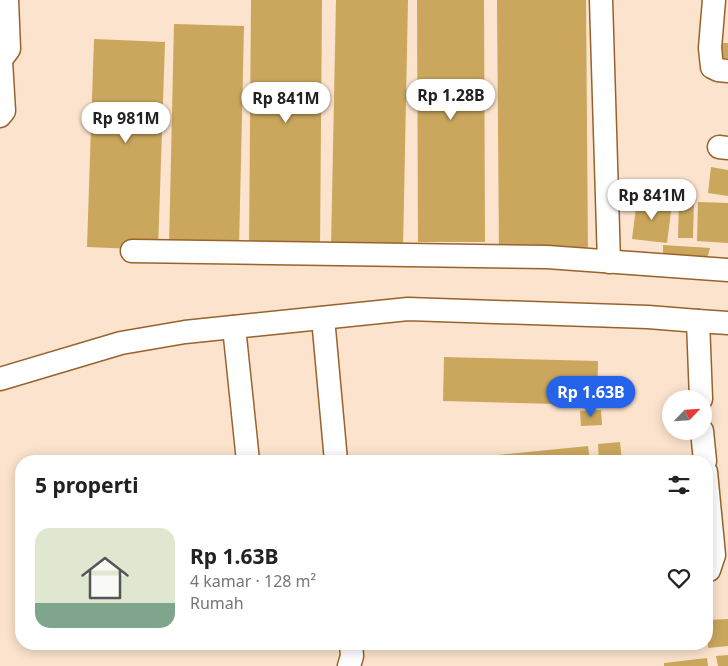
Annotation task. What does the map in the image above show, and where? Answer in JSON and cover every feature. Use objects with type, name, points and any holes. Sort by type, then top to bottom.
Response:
[{"type":"street","points":[[0,116],[4,111],[0,61],[9,50],[6,0]]},
{"type":"street","points":[[601,0],[608,262]]},
{"type":"street","points":[[714,0],[710,48],[712,66],[718,70],[728,71]]},
{"type":"street","points":[[132,251],[547,257],[728,270]]},
{"type":"street","points":[[0,379],[121,343],[185,332],[408,309],[648,317],[728,323]]},
{"type":"street","points":[[323,318],[335,455]]},
{"type":"street","points":[[698,321],[701,390]]},
{"type":"street","points":[[234,327],[247,455]]},
{"type":"street","points":[[703,440],[704,455]]},
{"type":"street","points":[[713,545],[713,558]]},
{"type":"street","points":[[348,666],[352,650]]},
{"type":"building","points":[[251,0],[322,0],[320,249],[249,248]]},
{"type":"building","points":[[336,0],[408,0],[403,249],[331,247]]},
{"type":"building","points":[[417,0],[484,0],[485,242],[418,242]]},
{"type":"building","points":[[497,0],[586,0],[588,254],[499,254]]},
{"type":"building","points":[[174,24],[244,26],[239,248],[169,247]]},
{"type":"building","points":[[94,39],[165,42],[158,250],[87,247]]},
{"type":"building","points":[[722,43],[728,43],[728,58],[721,58]]},
{"type":"building","points":[[711,167],[728,170],[728,196],[708,193]]},
{"type":"building","points":[[637,200],[672,204],[667,243],[632,239]]},
{"type":"building","points":[[679,200],[694,200],[693,238],[678,238]]},
{"type":"building","points":[[698,202],[728,203],[728,243],[697,241]]},
{"type":"building","points":[[663,245],[710,248],[707,259],[663,255]]},
{"type":"building","points":[[444,357],[598,361],[597,405],[443,401]]},
{"type":"building","points":[[601,410],[602,425],[581,426],[580,411]]},
{"type":"building","points":[[620,442],[621,455],[599,455],[598,444]]},
{"type":"building","points":[[588,446],[589,455],[497,455]]},
{"type":"building","points":[[728,619],[728,646],[713,648],[713,620]]},
{"type":"building","points":[[728,655],[728,666],[718,666],[716,656]]},
{"type":"building","points":[[707,658],[708,666],[664,666],[664,663]]}]
